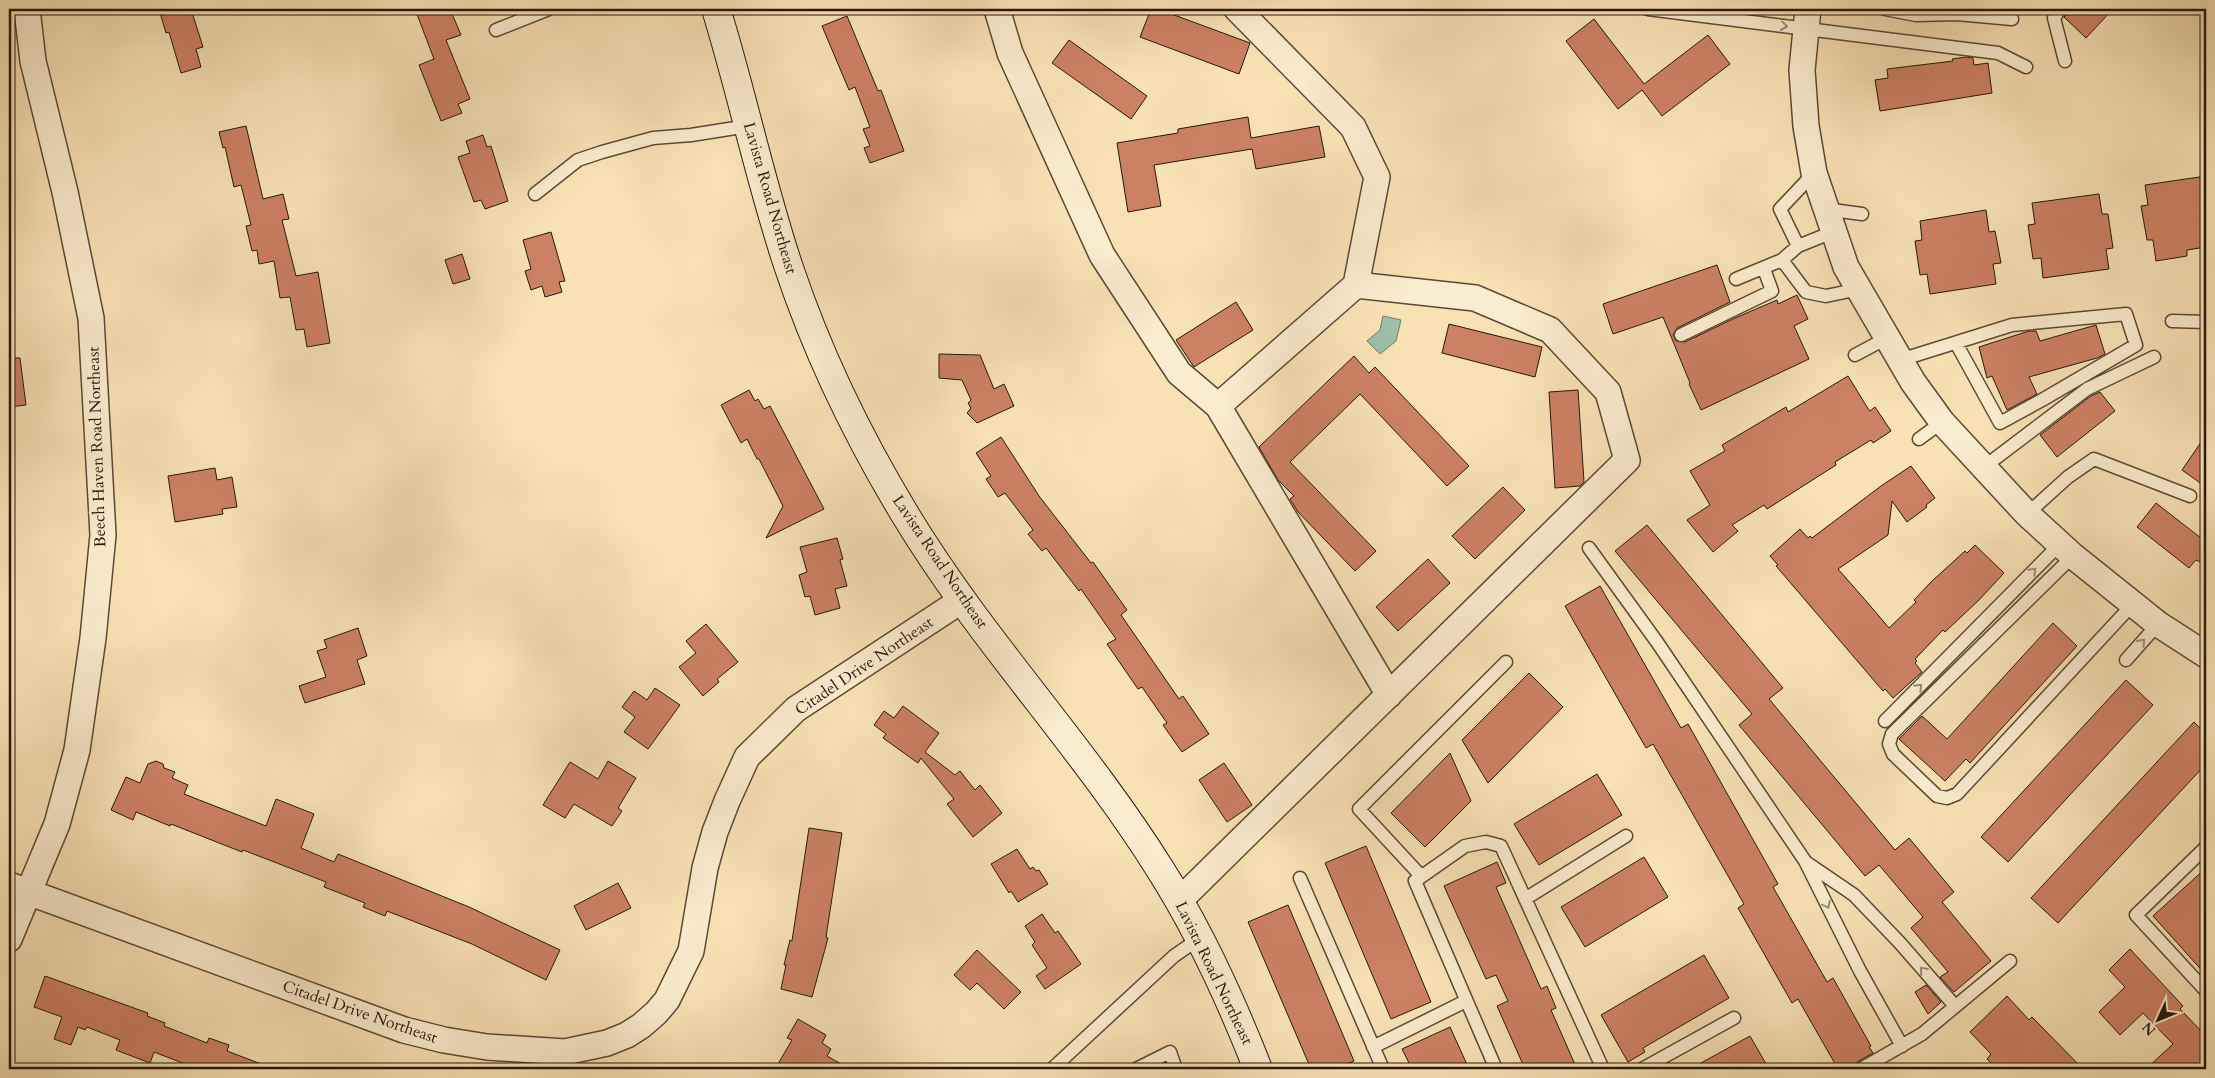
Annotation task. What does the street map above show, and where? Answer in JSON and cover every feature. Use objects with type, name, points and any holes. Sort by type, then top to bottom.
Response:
[{"type":"main road","name":"Lavista Road Northeast","points":[[716,9],[788,266],[841,396],[907,518],[962,600],[1113,801],[1159,867],[1200,938],[1258,1069]]},
{"type":"street","name":"Beech Haven Road Northeast","points":[[9,939],[18,889],[57,824],[77,750],[93,638],[103,535],[91,318],[65,192],[33,61],[27,9]]},
{"type":"street","points":[[997,9],[1010,53],[1102,255],[1179,374],[1218,406],[1389,695]]},
{"type":"street","points":[[1218,406],[1356,285],[1377,177],[1353,126],[1237,9]]},
{"type":"street","points":[[1807,19],[1802,70],[1806,126],[1814,173],[1846,267],[1900,360],[1942,422],[2028,514],[2066,550],[2132,605],[2206,655]]},
{"type":"street","points":[[1179,901],[1628,460],[1608,392],[1550,330],[1475,298],[1356,285]]},
{"type":"street","name":"Citadel Drive Northeast","points":[[18,889],[404,1030],[444,1040],[488,1047],[541,1052],[565,1052],[607,1043],[627,1035],[656,1013],[667,1000],[680,975],[691,951],[705,868],[715,832],[747,757],[796,709],[962,600]]},
{"type":"lane","points":[[496,30],[549,9]]},
{"type":"lane","points":[[1648,9],[1807,19],[1998,53],[2026,67]]},
{"type":"lane","points":[[1885,9],[1916,15],[1957,14],[2012,19]]},
{"type":"lane","points":[[2060,9],[2054,18],[2065,61]]},
{"type":"lane","points":[[535,194],[578,160],[602,152],[653,138],[690,135],[748,126]]},
{"type":"lane","points":[[1798,246],[1780,209],[1814,173]]},
{"type":"lane","points":[[1825,209],[1862,214]]},
{"type":"lane","points":[[1736,279],[1764,269],[1782,260],[1798,246],[1833,232]]},
{"type":"lane","points":[[1782,260],[1806,292],[1826,296],[1859,289]]},
{"type":"lane","points":[[1681,335],[1772,291],[1764,269]]},
{"type":"lane","points":[[1900,360],[2012,325],[2126,314],[2136,345],[2000,423],[1956,343]]},
{"type":"lane","points":[[2172,321],[2206,322]]},
{"type":"lane","points":[[1854,355],[1887,338]]},
{"type":"lane","points":[[1984,466],[2087,389],[2154,357]]},
{"type":"lane","points":[[1919,439],[1942,422]]},
{"type":"lane","points":[[2028,514],[2068,476],[2094,459],[2190,496]]},
{"type":"lane","points":[[1589,548],[1657,642],[1806,862],[1860,971],[1902,1046]]},
{"type":"lane","points":[[2066,550],[1892,734],[1889,744],[1892,754],[1937,796],[1947,798],[1957,794],[2132,605]]},
{"type":"lane","points":[[1884,721],[2066,550]]},
{"type":"lane","points":[[2126,660],[2158,624]]},
{"type":"lane","points":[[1421,876],[1359,809],[1506,662]]},
{"type":"lane","points":[[1525,898],[1626,836]]},
{"type":"lane","points":[[1496,1069],[1414,881],[1465,846],[1486,842],[1501,846],[1603,1069]]},
{"type":"lane","points":[[2206,848],[2136,915],[2206,991]]},
{"type":"lane","points":[[1806,862],[1854,895],[1900,943],[1955,1006]]},
{"type":"lane","points":[[1300,878],[1383,1069]]},
{"type":"lane","points":[[1052,1069],[1174,956],[1200,938]]},
{"type":"lane","points":[[1861,1069],[1922,1034],[2010,961]]},
{"type":"lane","points":[[1373,1047],[1466,1001]]},
{"type":"lane","points":[[1642,1069],[1734,1018]]},
{"type":"lane","points":[[1136,1069],[1170,1052],[1176,1069]]},
{"type":"shaded area","points":[[1383,316],[1401,320],[1396,341],[1380,354],[1367,341],[1380,330]]},
{"type":"building","points":[[174,9],[191,9],[203,47],[196,49],[201,67],[181,73],[169,32],[166,33],[160,13]]},
{"type":"building","points":[[415,9],[450,9],[461,35],[446,40],[470,99],[458,104],[462,113],[441,121],[419,65],[434,59]]},
{"type":"building","points":[[1151,9],[1158,9],[1250,43],[1239,74],[1140,37]]},
{"type":"building","points":[[2072,9],[2113,9],[2086,38],[2064,17]]},
{"type":"building","points":[[847,16],[878,91],[881,90],[904,151],[870,163],[864,148],[870,146],[863,129],[870,127],[855,87],[849,90],[822,26]]},
{"type":"building","points":[[1594,19],[1644,84],[1708,35],[1730,64],[1662,116],[1642,90],[1618,109],[1566,41]]},
{"type":"building","points":[[1069,40],[1147,96],[1131,119],[1052,63]]},
{"type":"building","points":[[1973,58],[1974,65],[1988,63],[1992,93],[1880,111],[1875,80],[1888,78],[1887,69],[1953,61],[1952,59]]},
{"type":"building","points":[[1248,117],[1251,138],[1319,126],[1325,157],[1256,169],[1252,149],[1154,165],[1161,206],[1128,212],[1117,143],[1178,133],[1178,129]]},
{"type":"building","points":[[246,126],[263,199],[283,194],[289,219],[282,220],[296,276],[318,272],[330,343],[307,347],[304,329],[296,330],[290,297],[280,298],[274,261],[259,264],[257,250],[252,251],[246,226],[251,225],[241,185],[234,187],[225,147],[223,148],[219,132]]},
{"type":"building","points":[[483,135],[487,147],[491,146],[508,201],[485,209],[481,200],[474,202],[458,157],[470,153],[466,141]]},
{"type":"building","points":[[2206,176],[2206,247],[2187,250],[2187,256],[2156,261],[2153,240],[2147,240],[2141,206],[2148,205],[2145,185]]},
{"type":"building","points":[[2099,194],[2102,214],[2108,214],[2113,248],[2106,249],[2109,269],[2043,278],[2041,258],[2033,259],[2028,225],[2035,224],[2032,203]]},
{"type":"building","points":[[1986,210],[1989,232],[1995,231],[2001,263],[1993,264],[1996,284],[1930,294],[1927,274],[1920,275],[1915,241],[1922,240],[1920,221]]},
{"type":"building","points":[[551,232],[565,281],[559,282],[562,292],[545,297],[542,286],[531,290],[525,271],[531,269],[523,240]]},
{"type":"building","points":[[462,254],[470,279],[453,284],[445,260]]},
{"type":"building","points":[[1717,265],[1730,302],[1677,328],[1673,335],[1676,341],[1685,342],[1777,300],[1778,304],[1797,295],[1808,319],[1794,326],[1809,359],[1701,410],[1663,317],[1613,334],[1603,304]]},
{"type":"building","points":[[1236,302],[1253,330],[1194,367],[1176,340]]},
{"type":"building","points":[[1449,324],[1542,347],[1535,377],[1442,353]]},
{"type":"building","points":[[2096,325],[2105,354],[2097,358],[2029,377],[2037,394],[2007,410],[1992,376],[1987,378],[1979,347],[2029,331],[2036,331],[2040,341]]},
{"type":"building","points":[[939,354],[980,355],[994,389],[1004,384],[1014,406],[977,423],[967,413],[971,408],[968,403],[971,400],[962,380],[939,378]]},
{"type":"building","points":[[1354,356],[1369,373],[1375,367],[1469,466],[1447,486],[1360,394],[1290,462],[1376,551],[1355,571],[1298,512],[1290,499],[1294,496],[1278,480],[1259,447]]},
{"type":"building","points":[[9,358],[20,358],[26,405],[9,407]]},
{"type":"building","points":[[1848,376],[1870,411],[1875,407],[1891,431],[1873,443],[1871,440],[1835,462],[1836,465],[1767,509],[1764,505],[1732,525],[1738,531],[1713,552],[1687,520],[1710,505],[1690,471],[1725,451],[1722,445],[1786,407],[1788,412]]},
{"type":"building","points":[[749,390],[755,401],[758,399],[764,409],[770,406],[824,509],[766,538],[783,506],[747,439],[741,443],[721,405]]},
{"type":"building","points":[[1578,390],[1584,482],[1580,486],[1555,488],[1549,392]]},
{"type":"building","points":[[2100,392],[2115,411],[2057,457],[2040,435],[2091,396]]},
{"type":"building","points":[[2206,435],[2206,487],[2182,470]]},
{"type":"building","points":[[1001,437],[1039,496],[1091,563],[1093,562],[1127,610],[1121,615],[1179,699],[1183,696],[1209,734],[1182,752],[1163,725],[1167,723],[1142,687],[1138,689],[1107,644],[1116,639],[1081,589],[1079,591],[1046,548],[1042,551],[1028,534],[1033,530],[1005,493],[998,497],[986,479],[991,476],[976,453]]},
{"type":"building","points":[[1911,466],[1935,498],[1926,505],[1927,507],[1907,522],[1892,501],[1888,535],[1838,569],[1889,628],[1916,602],[1914,600],[1931,582],[1965,551],[1967,553],[1975,545],[2004,573],[1979,600],[1945,632],[1943,630],[1915,659],[1917,661],[1915,663],[1922,672],[1893,698],[1885,689],[1883,691],[1776,566],[1778,565],[1770,556],[1800,529],[1808,538],[1810,536],[1812,538]]},
{"type":"building","points":[[215,468],[217,480],[232,477],[237,507],[222,509],[223,514],[175,522],[168,476]]},
{"type":"building","points":[[1503,487],[1525,510],[1475,559],[1452,536]]},
{"type":"building","points":[[2156,503],[2206,542],[2206,565],[2196,560],[2189,568],[2137,527]]},
{"type":"building","points":[[1647,525],[1783,688],[1769,699],[1895,850],[1909,838],[1954,892],[1942,902],[1991,961],[1954,992],[1940,977],[1948,972],[1911,928],[1923,917],[1879,865],[1865,876],[1739,725],[1752,714],[1615,551]]},
{"type":"building","points":[[837,538],[843,559],[840,560],[847,586],[835,589],[840,608],[815,615],[810,596],[805,597],[799,575],[807,572],[800,547]]},
{"type":"building","points":[[1428,559],[1450,583],[1398,631],[1376,607]]},
{"type":"building","points":[[1600,586],[1681,728],[1688,724],[1778,884],[1773,887],[1827,982],[1833,978],[1871,1046],[1869,1047],[1873,1053],[1857,1062],[1853,1069],[1838,1069],[1798,999],[1792,1003],[1738,908],[1744,904],[1653,744],[1646,748],[1565,606]]},
{"type":"building","points":[[2053,623],[2077,646],[1970,763],[1966,759],[1945,781],[1899,739],[1922,716],[1947,739]]},
{"type":"building","points":[[706,624],[738,662],[717,679],[719,682],[703,696],[679,667],[696,653],[686,641]]},
{"type":"building","points":[[358,628],[367,656],[357,660],[365,684],[305,703],[299,686],[326,677],[317,651],[327,648],[324,640]]},
{"type":"building","points":[[1529,673],[1563,707],[1488,783],[1462,740]]},
{"type":"building","points":[[2126,680],[2153,705],[2008,862],[1981,837]]},
{"type":"building","points":[[655,688],[680,705],[648,749],[624,732],[635,717],[622,707],[634,691],[647,700]]},
{"type":"building","points":[[903,706],[939,733],[925,752],[955,775],[960,771],[975,790],[980,785],[1002,813],[973,837],[947,804],[954,799],[921,758],[918,763],[883,738],[886,734],[874,725],[884,711],[894,718]]},
{"type":"building","points":[[2194,722],[2206,734],[2206,764],[2058,923],[2031,898]]},
{"type":"building","points":[[1450,753],[1471,801],[1425,847],[1391,813]]},
{"type":"building","points":[[156,761],[163,764],[164,768],[175,772],[172,778],[188,785],[184,794],[266,826],[276,799],[314,814],[301,848],[334,862],[338,854],[469,907],[560,950],[546,980],[472,944],[387,911],[385,916],[363,907],[365,903],[324,887],[326,882],[136,812],[133,820],[111,810],[126,777],[140,783],[148,764]]},
{"type":"building","points":[[608,761],[636,778],[618,808],[622,811],[612,826],[574,804],[565,818],[543,805],[570,762],[598,779]]},
{"type":"building","points":[[1224,763],[1252,805],[1227,822],[1199,780]]},
{"type":"building","points":[[1597,774],[1622,815],[1539,865],[1514,824]]},
{"type":"building","points":[[809,828],[842,833],[826,937],[828,938],[812,997],[781,989],[786,965],[784,965],[790,940],[792,941]]},
{"type":"building","points":[[1366,846],[1431,1002],[1391,1019],[1325,863]]},
{"type":"building","points":[[1017,849],[1030,869],[1033,867],[1036,871],[1039,870],[1048,884],[1018,902],[1011,891],[1009,893],[991,864]]},
{"type":"building","points":[[1644,857],[1668,897],[1585,947],[1561,907]]},
{"type":"building","points":[[1497,862],[1506,883],[1496,887],[1541,989],[1547,986],[1556,1008],[1551,1010],[1577,1069],[1525,1069],[1497,1006],[1508,1001],[1496,975],[1486,979],[1444,886]]},
{"type":"building","points":[[2206,868],[2206,975],[2153,916]]},
{"type":"building","points":[[618,883],[631,908],[586,930],[574,906]]},
{"type":"building","points":[[1288,905],[1354,1061],[1335,1069],[1311,1069],[1248,922]]},
{"type":"building","points":[[1042,914],[1055,933],[1058,931],[1081,964],[1045,989],[1036,976],[1047,968],[1032,945],[1035,942],[1025,926]]},
{"type":"building","points":[[2130,949],[2183,1006],[2180,1009],[2206,1036],[2206,1069],[2146,1069],[2173,1044],[2143,1013],[2120,1035],[2099,1012],[2125,987],[2109,970]]},
{"type":"building","points":[[977,950],[1021,992],[1004,1009],[977,983],[970,990],[954,975]]},
{"type":"building","points":[[1704,955],[1729,998],[1643,1048],[1645,1052],[1628,1062],[1601,1015]]},
{"type":"building","points":[[45,976],[148,1013],[147,1016],[165,1023],[164,1026],[207,1043],[209,1038],[229,1045],[227,1051],[269,1067],[269,1069],[198,1069],[154,1052],[150,1063],[116,1050],[120,1040],[87,1027],[85,1030],[78,1027],[71,1045],[54,1039],[62,1017],[34,1007]]},
{"type":"building","points":[[1926,985],[1941,1002],[1928,1014],[1915,992]]},
{"type":"building","points":[[2007,996],[2029,1020],[2032,1017],[2083,1069],[1997,1069],[1987,1059],[1991,1054],[1970,1032]]},
{"type":"building","points":[[798,1019],[826,1035],[822,1043],[831,1049],[827,1056],[850,1069],[775,1069],[792,1040],[787,1038]]},
{"type":"building","points":[[1450,1027],[1469,1069],[1412,1069],[1402,1049]]},
{"type":"building","points":[[1750,1036],[1769,1069],[1690,1069]]}]
